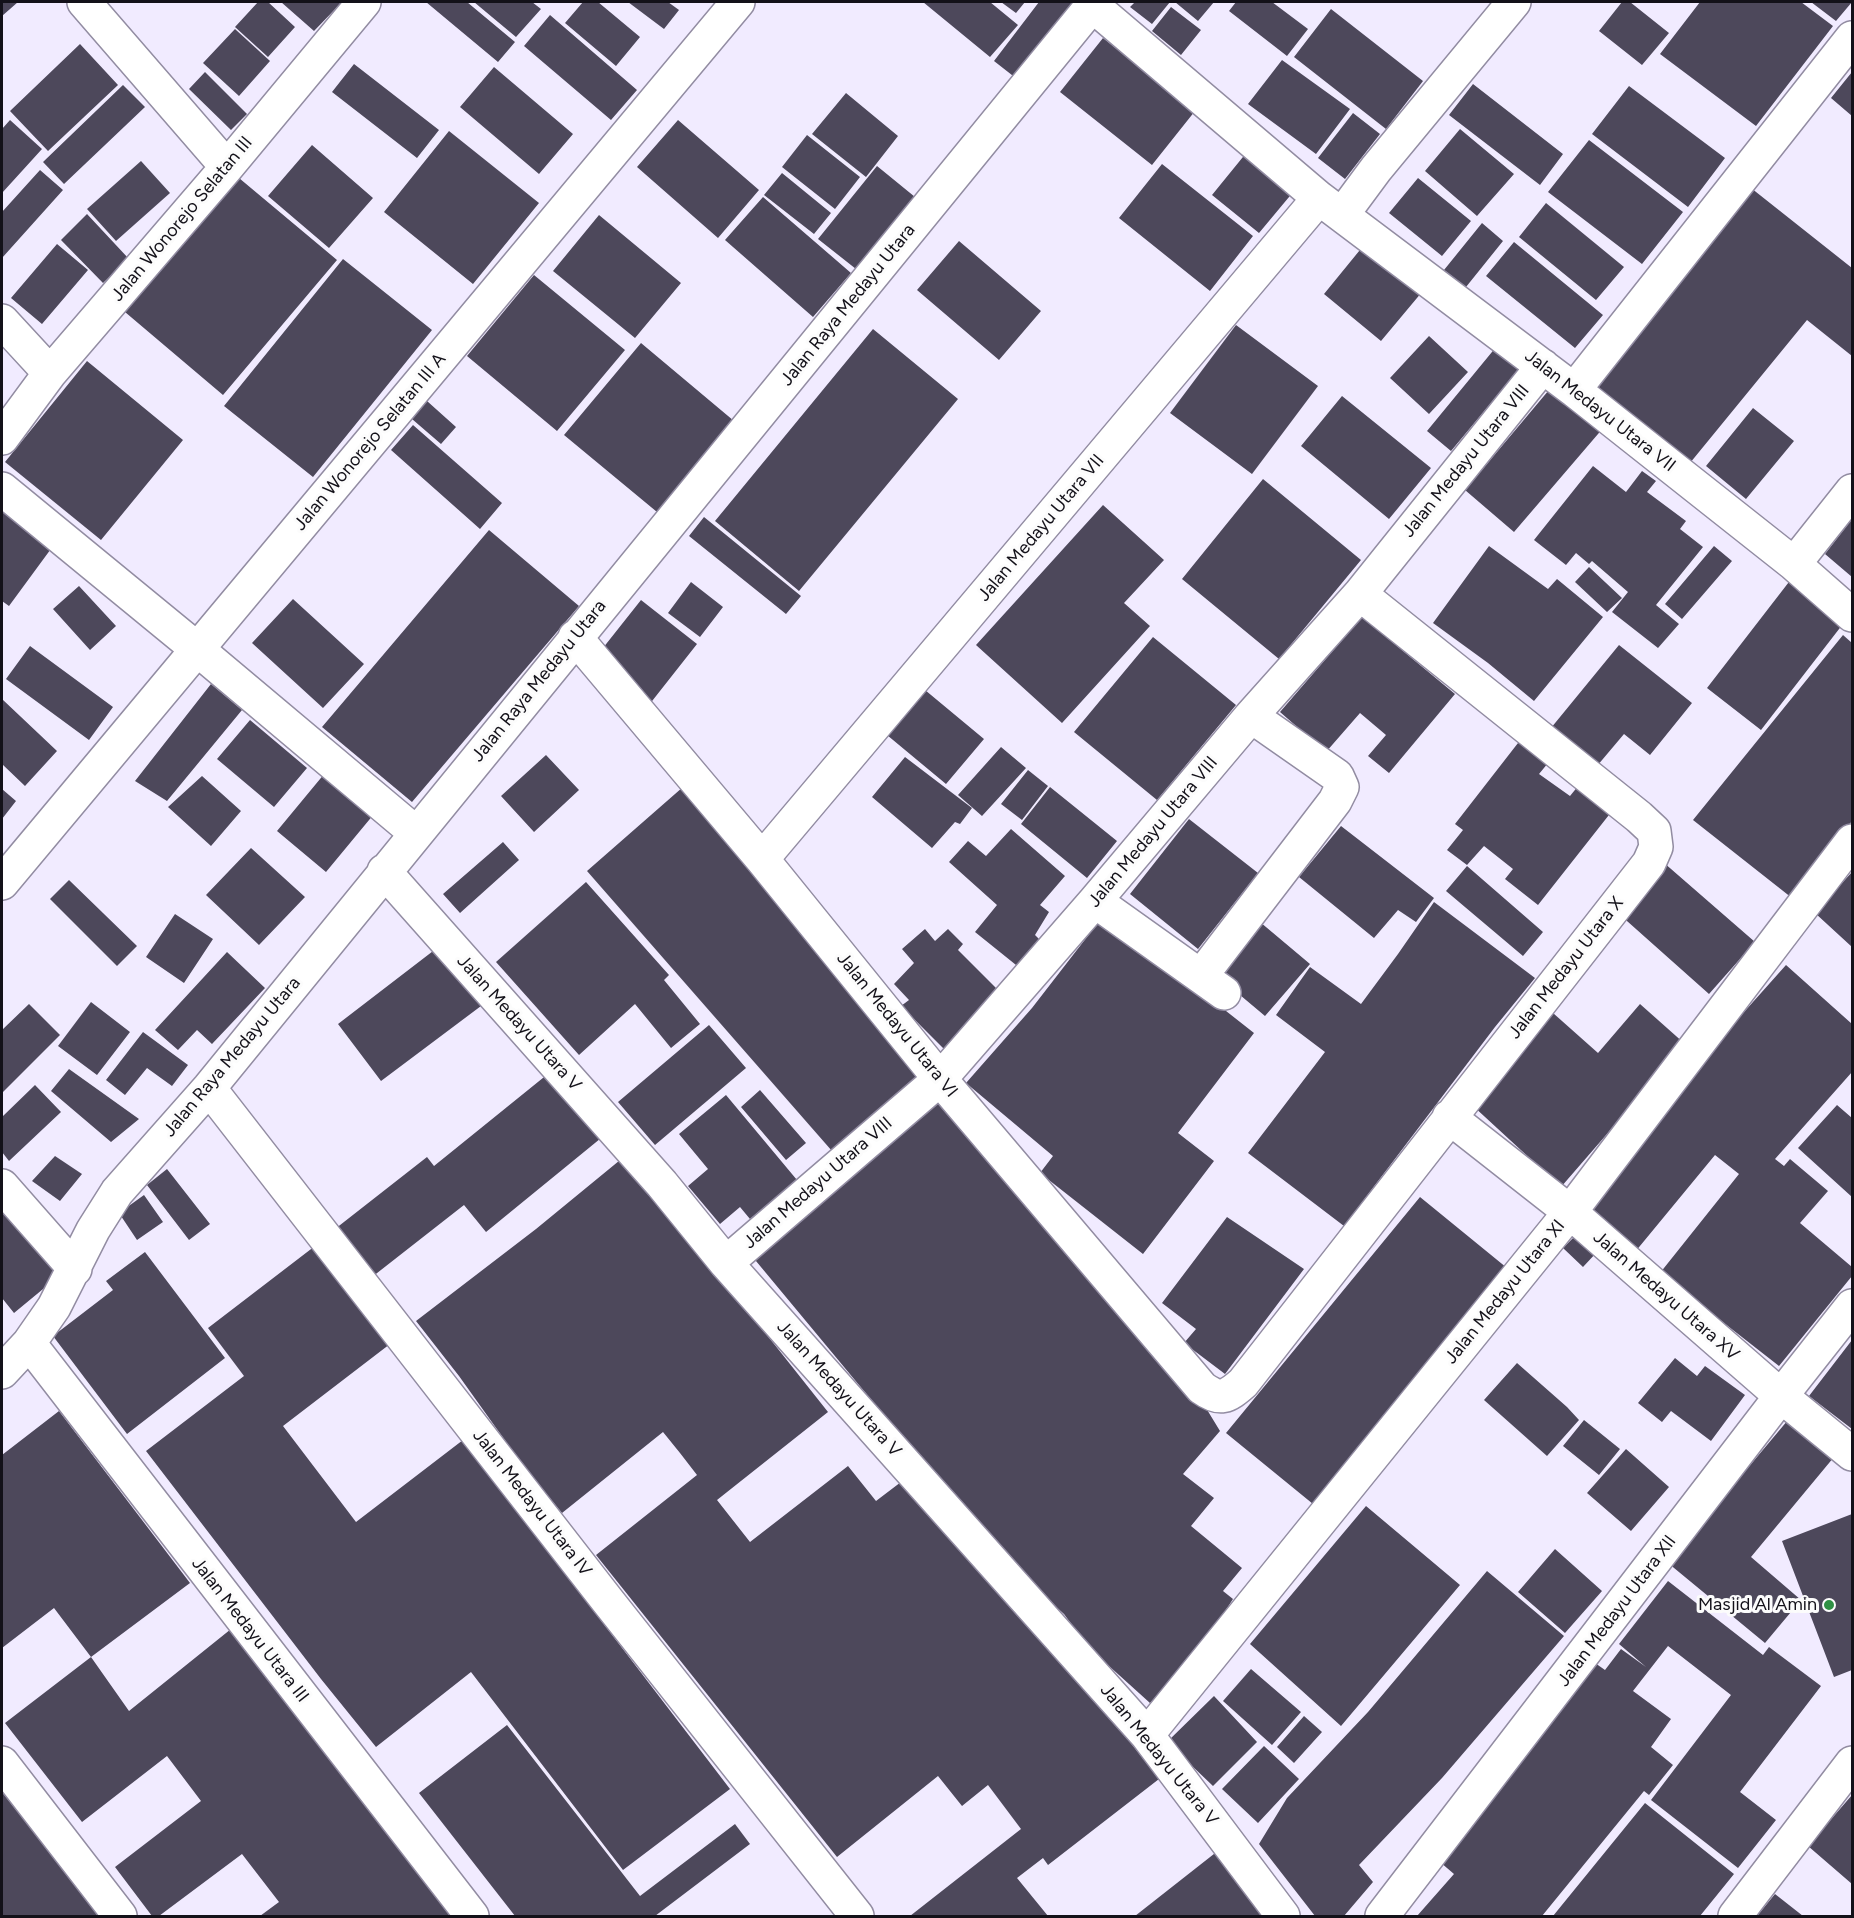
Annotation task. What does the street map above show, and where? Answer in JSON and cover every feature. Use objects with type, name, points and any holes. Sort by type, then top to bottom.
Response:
[{"type":"street","points":[[84,2],[227,166]]},
{"type":"street","name":"Jalan Wonorejo Selatan III","points":[[2,438],[50,374],[364,2]]},
{"type":"street","name":"Jalan Wonorejo Selatan III A","points":[[2,883],[738,2]]},
{"type":"street","name":"Jalan Medayu Utara VII","points":[[762,859],[1331,206],[1376,169],[1514,2]]},
{"type":"street","name":"Jalan Medayu Utara VII","points":[[1094,3],[1331,206],[1574,390],[1794,564],[1852,615]]},
{"type":"street","name":"Jalan Raya Medayu Utara","points":[[2,1372],[29,1343],[54,1307],[93,1230],[117,1192],[209,1088],[1094,3]]},
{"type":"street","points":[[1574,390],[1852,38]]},
{"type":"street","points":[[2,321],[50,374]]},
{"type":"street","name":"Jalan Medayu Utara VIII","points":[[726,1263],[940,1079],[1095,901],[1251,716],[1360,594],[1543,366]]},
{"type":"street","points":[[2,489],[416,833]]},
{"type":"street","points":[[1794,564],[1852,491]]},
{"type":"street","name":"Jalan Medayu Utara X","points":[[1228,1396],[1243,1383],[1648,863],[1656,847],[1654,831],[1360,594]]},
{"type":"street","name":"Jalan Medayu Utara VI","points":[[575,637],[762,859],[940,1079],[1202,1388],[1213,1396],[1228,1396]]},
{"type":"street","points":[[1095,901],[1212,984],[1335,801],[1342,787],[1337,776],[1251,716]]},
{"type":"street","name":"Jalan Medayu Utara XI","points":[[1147,1735],[1570,1212],[1852,841]]},
{"type":"street","name":"Jalan Medayu Utara V","points":[[384,871],[662,1184],[726,1263],[1147,1735],[1283,1917]]},
{"type":"street","name":"Jalan Medayu Utara IV","points":[[209,1088],[857,1917]]},
{"type":"street","name":"Jalan Medayu Utara XV","points":[[1449,1117],[1570,1212],[1781,1396],[1852,1454]]},
{"type":"street","points":[[2,1186],[75,1269]]},
{"type":"street","name":"Jalan Medayu Utara XII","points":[[1382,1917],[1852,1306]]},
{"type":"street","name":"Jalan Medayu Utara III","points":[[29,1343],[472,1917]]},
{"type":"street","points":[[2,1763],[120,1917]]},
{"type":"street","points":[[1735,1917],[1852,1763]]},
{"type":"building","points":[[2,2],[18,2],[2,16]]},
{"type":"building","points":[[258,2],[268,2],[295,27],[268,57],[235,27]]},
{"type":"building","points":[[281,2],[342,2],[314,31]]},
{"type":"building","points":[[426,2],[467,2],[515,42],[498,62]]},
{"type":"building","points":[[474,2],[532,2],[541,9],[516,37]]},
{"type":"building","points":[[583,2],[598,2],[640,37],[616,66],[565,23]]},
{"type":"building","points":[[628,2],[668,2],[679,10],[664,29]]},
{"type":"building","points":[[923,2],[990,2],[1018,25],[990,57]]},
{"type":"building","points":[[1001,2],[1025,2],[1016,13]]},
{"type":"building","points":[[1039,2],[1077,2],[1017,79],[994,61]]},
{"type":"building","points":[[1135,2],[1170,2],[1152,24],[1130,7]]},
{"type":"building","points":[[1175,2],[1214,2],[1198,21]]},
{"type":"building","points":[[1236,2],[1272,2],[1308,29],[1287,56],[1229,11]]},
{"type":"building","points":[[1622,2],[1630,2],[1669,33],[1642,65],[1599,31]]},
{"type":"building","points":[[1700,2],[1801,2],[1833,26],[1756,126],[1660,54]]},
{"type":"building","points":[[1811,2],[1852,2],[1836,21]]},
{"type":"building","points":[[1171,7],[1201,30],[1181,55],[1152,31]]},
{"type":"building","points":[[1331,9],[1423,81],[1386,129],[1294,57]]},
{"type":"building","points":[[550,15],[637,90],[611,120],[524,46]]},
{"type":"building","points":[[235,29],[270,61],[239,96],[203,63]]},
{"type":"building","points":[[1103,38],[1195,111],[1152,165],[1060,92]]},
{"type":"building","points":[[80,44],[118,85],[48,151],[10,111]]},
{"type":"building","points":[[1282,60],[1350,109],[1316,154],[1248,104]]},
{"type":"building","points":[[354,64],[439,130],[417,158],[332,92]]},
{"type":"building","points":[[494,67],[573,134],[539,174],[460,107]]},
{"type":"building","points":[[205,72],[247,114],[231,130],[189,89]]},
{"type":"building","points":[[1852,72],[1852,116],[1831,98]]},
{"type":"building","points":[[1473,84],[1563,154],[1540,185],[1449,115]]},
{"type":"building","points":[[123,85],[145,107],[64,184],[43,162]]},
{"type":"building","points":[[1629,86],[1725,158],[1688,207],[1592,134]]},
{"type":"building","points":[[846,93],[898,136],[866,177],[812,134]]},
{"type":"building","points":[[1353,113],[1380,134],[1345,179],[1318,158]]},
{"type":"building","points":[[10,120],[42,149],[2,193],[2,129]]},
{"type":"building","points":[[678,120],[759,190],[718,238],[637,167]]},
{"type":"building","points":[[1460,129],[1514,174],[1477,216],[1425,171]]},
{"type":"building","points":[[449,131],[539,203],[473,284],[384,212]]},
{"type":"building","points":[[807,135],[860,177],[835,209],[782,167]]},
{"type":"building","points":[[1589,140],[1683,212],[1642,264],[1548,192]]},
{"type":"building","points":[[312,145],[373,198],[329,248],[268,196]]},
{"type":"building","points":[[1247,152],[1294,191],[1259,233],[1212,195]]},
{"type":"building","points":[[141,161],[170,193],[116,241],[87,209]]},
{"type":"building","points":[[1162,164],[1253,236],[1210,291],[1119,218]]},
{"type":"building","points":[[877,166],[915,197],[856,269],[818,239]]},
{"type":"building","points":[[40,170],[63,190],[2,258],[2,212]]},
{"type":"building","points":[[782,173],[831,213],[814,234],[764,195]]},
{"type":"building","points":[[239,178],[337,260],[223,395],[125,312]]},
{"type":"building","points":[[1418,178],[1471,221],[1442,256],[1389,213]]},
{"type":"building","points":[[1751,188],[1852,268],[1852,356],[1807,320],[1690,463],[1592,383]]},
{"type":"building","points":[[763,197],[851,273],[813,317],[725,240]]},
{"type":"building","points":[[1546,203],[1624,267],[1596,300],[1519,237]]},
{"type":"building","points":[[87,214],[129,259],[103,283],[61,240]]},
{"type":"building","points":[[599,215],[681,283],[635,338],[553,271]]},
{"type":"building","points":[[1482,223],[1503,241],[1466,287],[1444,270]]},
{"type":"building","points":[[959,241],[1041,311],[999,360],[917,290]]},
{"type":"building","points":[[1514,242],[1603,315],[1575,348],[1486,276]]},
{"type":"building","points":[[57,244],[88,270],[42,324],[11,298]]},
{"type":"building","points":[[1364,245],[1422,292],[1381,341],[1324,294]]},
{"type":"building","points":[[343,259],[432,330],[313,477],[224,406]]},
{"type":"building","points":[[534,275],[625,350],[557,431],[467,356]]},
{"type":"building","points":[[1236,325],[1318,386],[1252,474],[1170,413]]},
{"type":"building","points":[[873,329],[958,399],[799,591],[715,521]]},
{"type":"building","points":[[1429,336],[1468,372],[1429,414],[1390,378]]},
{"type":"building","points":[[1501,341],[1526,361],[1451,451],[1427,431]]},
{"type":"building","points":[[641,343],[734,421],[657,512],[564,435]]},
{"type":"building","points":[[87,361],[183,440],[101,540],[5,462]]},
{"type":"building","points":[[1554,384],[1604,427],[1514,532],[1465,490]]},
{"type":"building","points":[[1342,396],[1431,468],[1389,519],[1301,446]]},
{"type":"building","points":[[427,401],[456,427],[441,444],[412,419]]},
{"type":"building","points":[[1753,408],[1794,441],[1746,499],[1706,466]]},
{"type":"building","points":[[413,425],[502,503],[480,529],[391,450]]},
{"type":"building","points":[[1593,466],[1626,492],[1642,471],[1656,481],[1647,492],[1686,521],[1680,529],[1703,547],[1656,605],[1679,624],[1658,648],[1612,612],[1628,592],[1592,561],[1589,564],[1576,553],[1566,565],[1534,540]]},
{"type":"building","points":[[1263,479],[1361,560],[1279,659],[1182,579]]},
{"type":"building","points":[[1103,505],[1164,560],[1124,603],[1150,626],[1062,723],[976,645]]},
{"type":"building","points":[[6,506],[56,542],[9,606],[2,601],[2,513]]},
{"type":"building","points":[[704,517],[801,596],[786,614],[689,536]]},
{"type":"building","points":[[1852,519],[1852,577],[1825,554]]},
{"type":"building","points":[[489,530],[579,606],[412,802],[322,727]]},
{"type":"building","points":[[1489,546],[1548,589],[1557,579],[1603,617],[1534,701],[1488,663],[1433,623]]},
{"type":"building","points":[[1714,546],[1732,561],[1682,619],[1665,604]]},
{"type":"building","points":[[1589,567],[1622,598],[1607,612],[1575,582]]},
{"type":"building","points":[[1792,578],[1846,620],[1761,730],[1707,688]]},
{"type":"building","points":[[691,582],[723,607],[700,637],[668,613]]},
{"type":"building","points":[[79,586],[116,626],[90,650],[53,609]]},
{"type":"building","points":[[293,599],[364,664],[323,708],[252,643]]},
{"type":"building","points":[[641,600],[697,644],[645,710],[599,653]]},
{"type":"building","points":[[1362,617],[1455,694],[1389,773],[1368,756],[1386,735],[1360,713],[1326,752],[1280,712]]},
{"type":"building","points":[[1843,635],[1852,643],[1852,821],[1792,898],[1693,820]]},
{"type":"building","points":[[1153,637],[1236,705],[1157,800],[1074,732]]},
{"type":"building","points":[[1619,645],[1692,703],[1650,755],[1624,734],[1597,766],[1551,728]]},
{"type":"building","points":[[30,646],[113,707],[89,740],[6,679]]},
{"type":"building","points":[[211,684],[242,710],[167,801],[135,781]]},
{"type":"building","points":[[925,690],[984,739],[946,784],[887,735]]},
{"type":"building","points":[[2,699],[57,751],[25,786],[2,764]]},
{"type":"building","points":[[250,720],[307,768],[274,807],[217,759]]},
{"type":"building","points":[[1525,734],[1553,757],[1539,774],[1570,796],[1583,780],[1616,806],[1538,905],[1505,879],[1513,869],[1484,846],[1467,865],[1447,850],[1463,830],[1455,824]]},
{"type":"building","points":[[1001,747],[1026,768],[982,816],[958,795]]},
{"type":"building","points":[[546,755],[579,790],[534,832],[501,796]]},
{"type":"building","points":[[905,757],[972,808],[960,824],[955,822],[932,848],[872,797]]},
{"type":"building","points":[[1028,770],[1048,786],[1022,820],[1001,804]]},
{"type":"building","points":[[325,773],[374,814],[326,872],[277,831]]},
{"type":"building","points":[[202,776],[241,811],[211,846],[168,807]]},
{"type":"building","points":[[683,787],[924,1072],[832,1151],[587,871]]},
{"type":"building","points":[[1050,787],[1117,841],[1087,878],[1021,824]]},
{"type":"building","points":[[2,789],[16,801],[2,819]]},
{"type":"building","points":[[1189,819],[1258,873],[1198,949],[1130,894]]},
{"type":"building","points":[[1341,826],[1434,898],[1416,922],[1398,910],[1374,938],[1299,877]]},
{"type":"building","points":[[1011,829],[1065,876],[1040,905],[1049,912],[1035,935],[1043,943],[1021,969],[975,932],[997,905],[949,862],[968,841],[986,856]]},
{"type":"building","points":[[503,842],[519,860],[460,913],[443,894]]},
{"type":"building","points":[[251,848],[305,897],[259,945],[206,895]]},
{"type":"building","points":[[1663,862],[1755,942],[1709,994],[1618,913]]},
{"type":"building","points":[[1467,866],[1543,932],[1523,956],[1446,891]]},
{"type":"building","points":[[1852,872],[1852,947],[1815,913]]},
{"type":"building","points":[[69,880],[137,946],[117,966],[50,899]]},
{"type":"building","points":[[586,882],[669,975],[664,980],[700,1024],[671,1048],[635,1004],[579,1055],[496,962]]},
{"type":"building","points":[[1434,902],[1535,978],[1344,1226],[1248,1153],[1325,1052],[1276,1015],[1310,967],[1361,1004]]},
{"type":"building","points":[[175,914],[213,939],[184,983],[146,957]]},
{"type":"building","points":[[1104,915],[1254,1033],[1178,1133],[1214,1161],[1143,1254],[1040,1173],[1053,1156],[966,1083],[1032,1008]]},
{"type":"building","points":[[1260,922],[1310,964],[1265,1016],[1215,974]]},
{"type":"building","points":[[925,929],[935,941],[948,929],[963,944],[958,950],[1003,995],[946,1051],[901,1006],[909,1000],[894,984],[914,963],[902,949]]},
{"type":"building","points":[[437,948],[481,1006],[381,1081],[338,1024]]},
{"type":"building","points":[[227,952],[265,988],[212,1044],[197,1030],[178,1050],[155,1030]]},
{"type":"building","points":[[1786,965],[1852,1024],[1852,1072],[1775,1159],[1784,1166],[1790,1159],[1828,1191],[1800,1223],[1852,1267],[1852,1276],[1779,1366],[1660,1273],[1739,1174],[1715,1155],[1635,1252],[1585,1210],[1703,1058]]},
{"type":"building","points":[[91,1002],[130,1032],[97,1075],[58,1046]]},
{"type":"building","points":[[29,1004],[60,1035],[2,1093],[2,1030]]},
{"type":"building","points":[[1640,1004],[1685,1044],[1561,1187],[1472,1105],[1553,1013],[1598,1053]]},
{"type":"building","points":[[709,1025],[746,1068],[655,1145],[618,1102]]},
{"type":"building","points":[[143,1032],[188,1065],[172,1086],[147,1068],[125,1095],[106,1080]]},
{"type":"building","points":[[69,1069],[139,1119],[111,1142],[51,1091]]},
{"type":"building","points":[[554,1069],[606,1134],[486,1232],[464,1205],[372,1277],[335,1229],[427,1157],[434,1166]]},
{"type":"building","points":[[35,1085],[61,1112],[9,1161],[2,1152],[2,1117]]},
{"type":"building","points":[[760,1090],[806,1143],[786,1160],[741,1107]]},
{"type":"building","points":[[938,1094],[1184,1372],[1220,1431],[1183,1474],[1214,1498],[1191,1526],[1242,1568],[1223,1591],[1233,1599],[1205,1642],[1150,1703],[1088,1647],[1064,1614],[1045,1597],[913,1450],[751,1255]]},
{"type":"building","points":[[726,1095],[797,1180],[750,1219],[740,1207],[720,1224],[688,1186],[708,1169],[679,1134]]},
{"type":"building","points":[[1837,1105],[1852,1118],[1852,1197],[1798,1148]]},
{"type":"building","points":[[55,1156],[82,1174],[60,1201],[32,1181]]},
{"type":"building","points":[[625,1156],[828,1412],[717,1500],[750,1542],[848,1466],[876,1501],[901,1482],[1033,1618],[1159,1779],[1048,1865],[1043,1858],[1017,1878],[1048,1916],[910,1916],[1021,1829],[988,1785],[962,1806],[938,1776],[837,1857],[596,1555],[697,1475],[680,1453],[663,1432],[562,1513],[524,1467],[459,1376],[416,1321],[536,1229]]},
{"type":"building","points":[[167,1169],[210,1224],[189,1240],[147,1185]]},
{"type":"building","points":[[144,1195],[163,1222],[137,1240],[119,1213]]},
{"type":"building","points":[[1420,1197],[1507,1268],[1313,1504],[1226,1433]]},
{"type":"building","points":[[2,1205],[60,1275],[14,1313],[2,1298]]},
{"type":"building","points":[[1227,1217],[1304,1269],[1225,1374],[1184,1343],[1196,1329],[1162,1303]]},
{"type":"building","points":[[1578,1233],[1597,1252],[1583,1267],[1563,1248]]},
{"type":"building","points":[[315,1246],[390,1344],[283,1426],[356,1522],[463,1440],[730,1789],[623,1870],[471,1672],[376,1747],[146,1451],[244,1376],[208,1328]]},
{"type":"building","points":[[145,1252],[225,1358],[127,1434],[53,1336],[113,1290],[106,1281]]},
{"type":"building","points":[[1852,1340],[1852,1429],[1809,1396]]},
{"type":"building","points":[[1675,1358],[1697,1376],[1705,1366],[1745,1395],[1711,1441],[1671,1411],[1662,1422],[1638,1403]]},
{"type":"building","points":[[1517,1363],[1579,1420],[1547,1456],[1484,1400]]},
{"type":"building","points":[[59,1411],[190,1583],[91,1657],[54,1608],[2,1648],[2,1455]]},
{"type":"building","points":[[1584,1420],[1620,1449],[1599,1475],[1563,1446]]},
{"type":"building","points":[[1788,1420],[1834,1457],[1751,1557],[1801,1600],[1765,1643],[1668,1563]]},
{"type":"building","points":[[1626,1449],[1669,1487],[1631,1531],[1587,1493]]},
{"type":"building","points":[[1366,1506],[1460,1585],[1341,1726],[1250,1644]]},
{"type":"building","name":"Masjid Al Amin","points":[[1852,1514],[1852,1670],[1834,1677],[1782,1541]]},
{"type":"building","points":[[1555,1549],[1602,1591],[1565,1633],[1518,1592]]},
{"type":"building","points":[[1487,1571],[1564,1636],[1442,1778],[1359,1865],[1373,1882],[1344,1916],[1315,1916],[1259,1844],[1287,1798],[1368,1712]]},
{"type":"building","points":[[1668,1581],[1763,1655],[1769,1647],[1821,1686],[1740,1792],[1776,1820],[1738,1868],[1651,1800],[1731,1695],[1668,1646],[1633,1691],[1671,1719],[1651,1747],[1673,1765],[1649,1795],[1644,1791],[1542,1916],[1417,1916],[1454,1874],[1440,1862],[1536,1744],[1595,1663],[1605,1670],[1621,1649],[1646,1667],[1619,1644]]},
{"type":"building","points":[[236,1625],[467,1916],[260,1916],[279,1902],[242,1854],[159,1916],[152,1916],[115,1867],[201,1801],[167,1756],[82,1822],[5,1723],[91,1657],[129,1711]]},
{"type":"building","points":[[1251,1669],[1301,1712],[1272,1745],[1223,1701]]},
{"type":"building","points":[[1214,1696],[1257,1742],[1213,1786],[1167,1742]]},
{"type":"building","points":[[1304,1716],[1322,1732],[1294,1763],[1277,1747]]},
{"type":"building","points":[[507,1725],[640,1896],[735,1824],[750,1844],[655,1916],[515,1916],[419,1793]]},
{"type":"building","points":[[1264,1746],[1299,1779],[1258,1823],[1222,1789]]},
{"type":"building","points":[[2,1792],[66,1873],[101,1916],[2,1916]]},
{"type":"building","points":[[1852,1795],[1852,1884],[1808,1846]]},
{"type":"building","points":[[1645,1803],[1734,1874],[1700,1916],[1553,1916]]},
{"type":"building","points":[[1219,1850],[1272,1916],[1135,1916]]},
{"type":"building","points":[[1775,1894],[1803,1916],[1757,1916]]},
{"type":"place","name":"Masjid Al Amin","points":[[1829,1605]]}]
